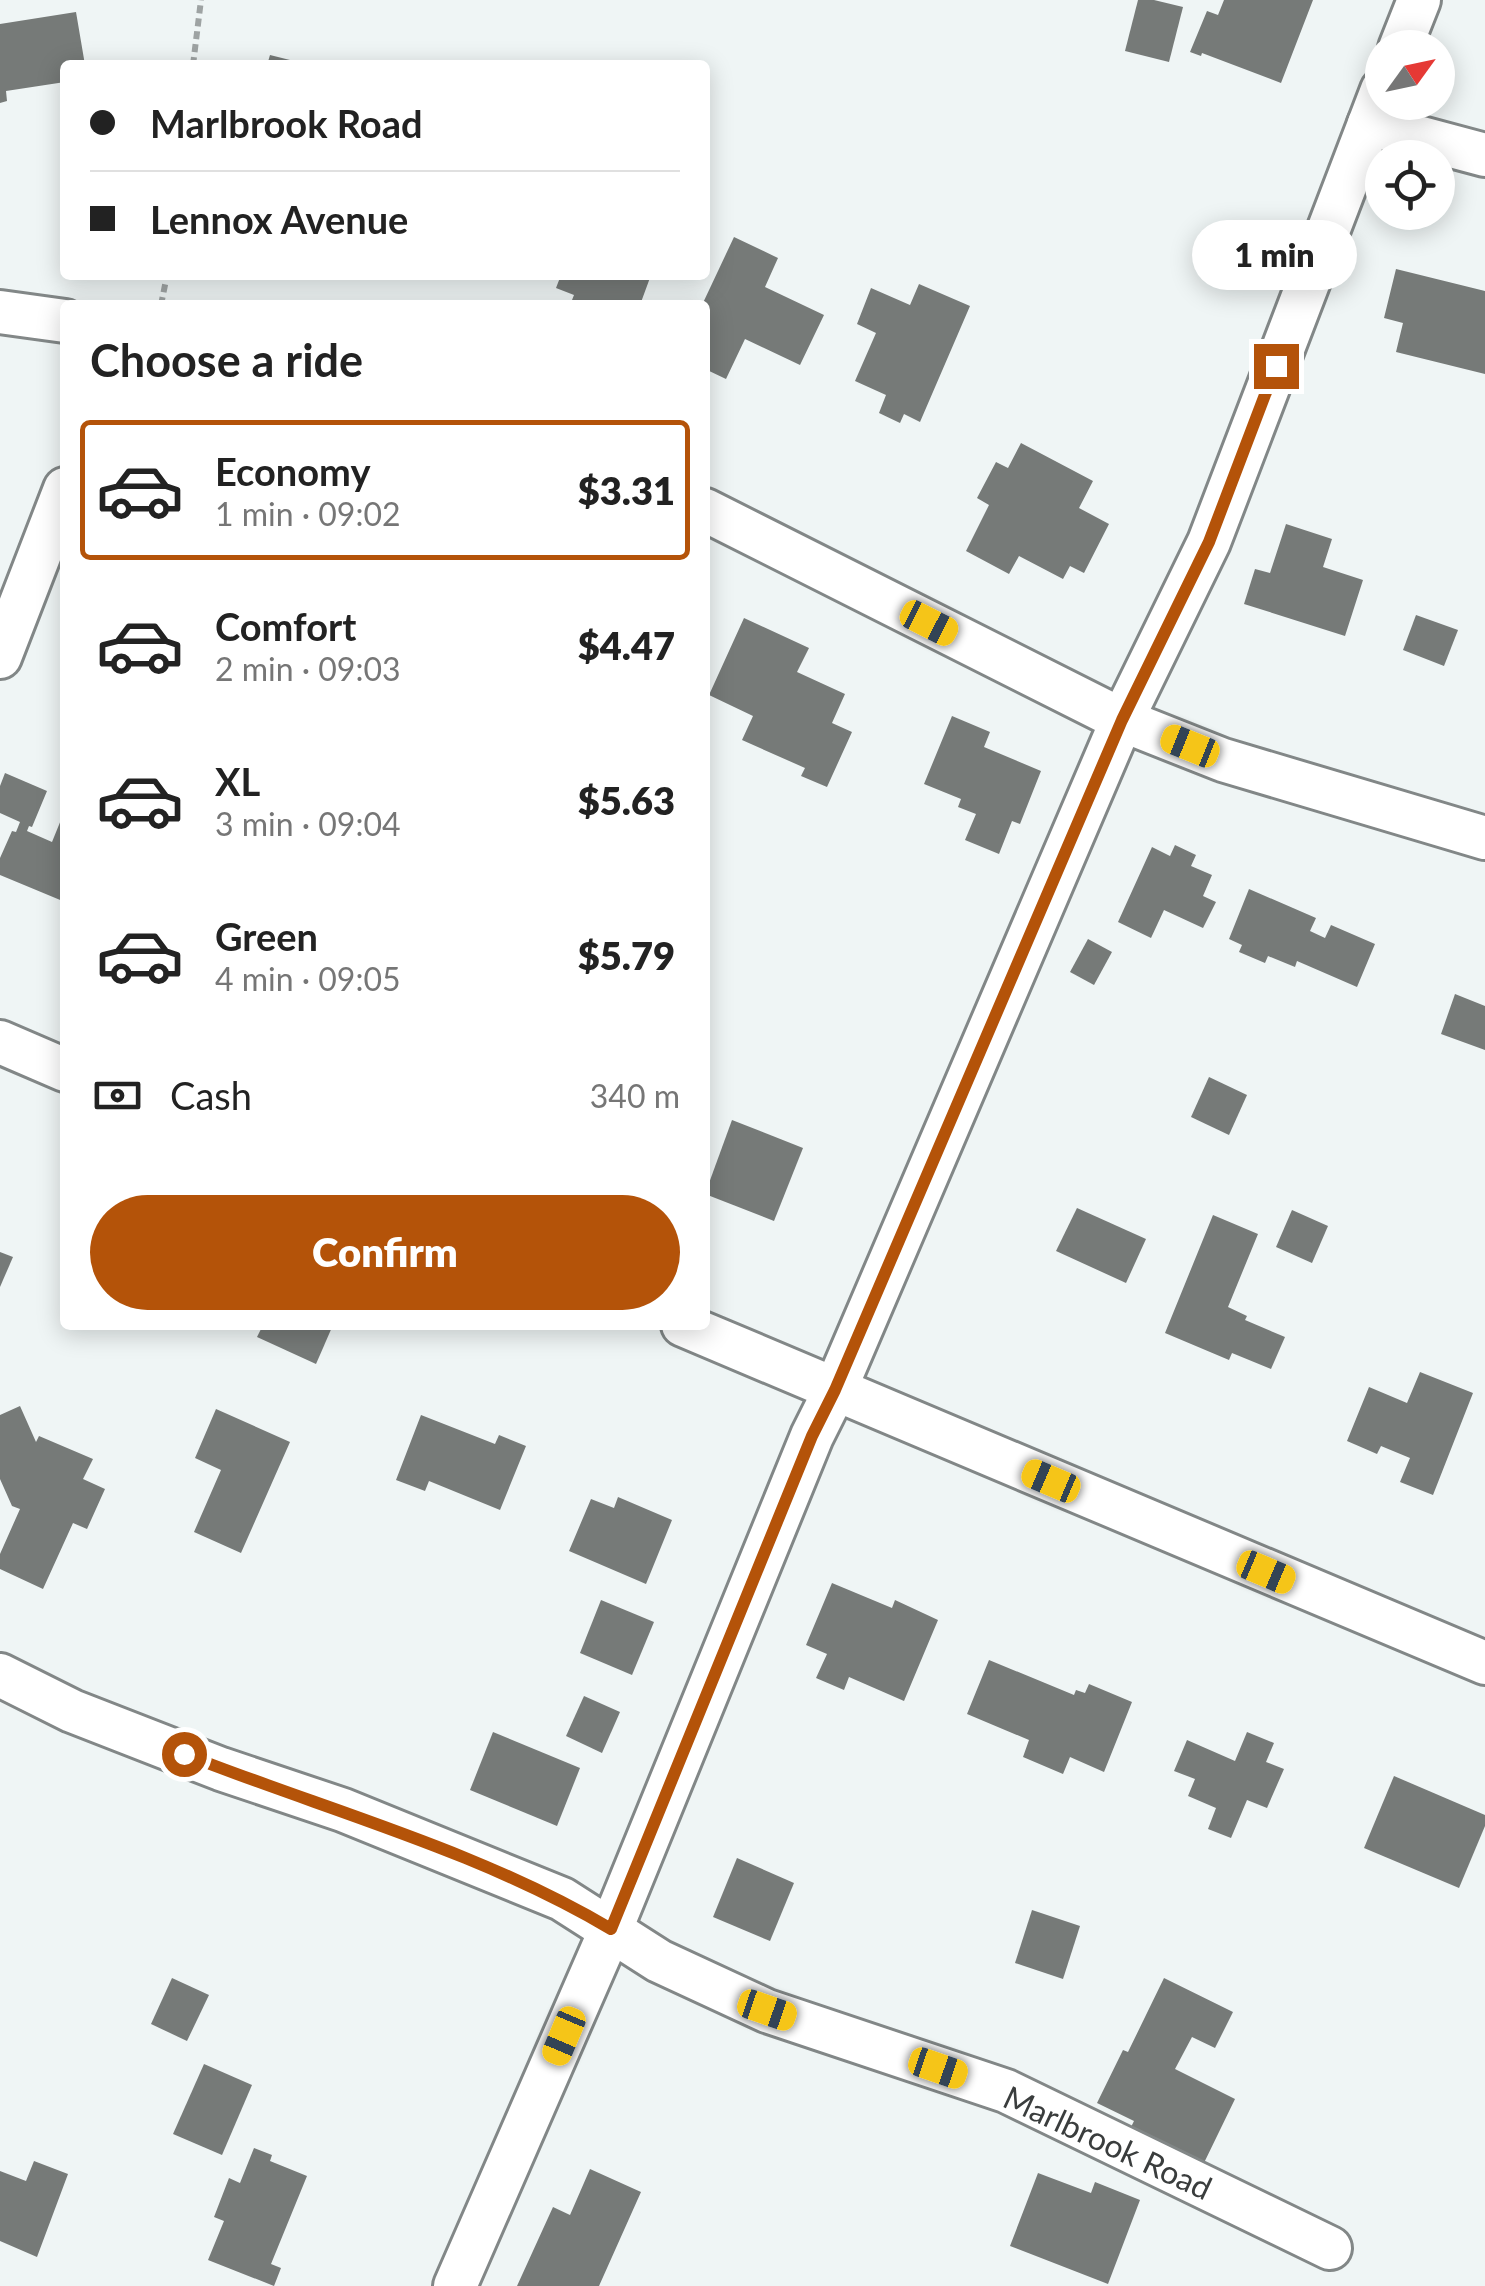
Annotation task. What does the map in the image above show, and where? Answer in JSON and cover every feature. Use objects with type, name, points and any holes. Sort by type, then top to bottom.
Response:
[{"type":"street","points":[[1407,30],[1419,0]]},
{"type":"street","points":[[455,2286],[611,1929],[812,1436],[1122,720],[1209,542],[1371,120]]},
{"type":"street","points":[[1405,120],[1485,156]]},
{"type":"street","points":[[0,312],[60,320]]},
{"type":"street","points":[[0,657],[60,502]]},
{"type":"street","points":[[710,513],[1122,720],[1223,760],[1485,838]]},
{"type":"street","points":[[0,1042],[60,1068]]},
{"type":"street","points":[[694,1330],[1485,1663]]},
{"type":"street","name":"Marlbrook Road","points":[[0,1675],[72,1711],[221,1769],[343,1810],[562,1899],[660,1962],[767,2010],[1006,2092],[1330,2248]]},
{"type":"path","points":[[194,60],[200,0]]},
{"type":"building","points":[[1138,0],[1183,7],[1169,62],[1125,51]]},
{"type":"building","points":[[1224,0],[1313,0],[1281,83],[1190,52],[1207,11],[1218,15]]},
{"type":"building","points":[[76,12],[84,60],[60,60],[60,83],[6,91],[7,101],[0,103],[0,24]]},
{"type":"building","points":[[734,237],[778,258],[765,287],[824,315],[800,365],[745,339],[726,379],[710,371],[710,300],[704,300]]},
{"type":"building","points":[[1396,269],[1485,291],[1485,374],[1396,352],[1403,323],[1384,318]]},
{"type":"building","points":[[559,280],[649,280],[642,300],[572,300],[574,295],[556,288]]},
{"type":"building","points":[[919,284],[970,306],[920,422],[904,414],[900,423],[879,413],[886,395],[855,381],[876,333],[857,324],[871,288],[910,305]]},
{"type":"building","points":[[1021,443],[1093,481],[1079,508],[1109,524],[1084,573],[1070,566],[1063,579],[1019,556],[1009,574],[966,551],[989,505],[977,498],[996,462],[1008,468]]},
{"type":"building","points":[[1286,524],[1332,539],[1323,567],[1363,580],[1345,636],[1244,604],[1255,569],[1270,573]]},
{"type":"building","points":[[1416,615],[1458,630],[1444,666],[1403,650]]},
{"type":"building","points":[[744,618],[809,648],[797,672],[845,694],[832,723],[852,732],[827,787],[801,776],[805,768],[742,740],[753,716],[710,693]]},
{"type":"building","points":[[952,716],[990,732],[984,747],[1041,771],[1020,824],[1012,821],[999,854],[965,840],[976,814],[958,807],[961,799],[924,784]]},
{"type":"building","points":[[5,773],[47,791],[27,831],[52,842],[60,822],[60,900],[0,875],[0,858],[20,822],[0,813],[0,786]]},
{"type":"building","points":[[1175,845],[1196,855],[1191,866],[1212,875],[1203,896],[1216,902],[1203,928],[1164,910],[1151,938],[1118,922],[1152,847],[1170,856]]},
{"type":"building","points":[[1249,889],[1316,918],[1310,931],[1325,938],[1331,925],[1375,944],[1357,987],[1297,961],[1295,967],[1268,956],[1265,963],[1239,952],[1242,945],[1229,939]]},
{"type":"building","points":[[1088,939],[1112,952],[1094,985],[1070,972]]},
{"type":"building","points":[[1455,994],[1485,1006],[1485,1050],[1441,1034]]},
{"type":"building","points":[[1209,1077],[1247,1095],[1229,1135],[1191,1117]]},
{"type":"building","points":[[732,1120],[803,1148],[774,1221],[710,1196],[710,1180]]},
{"type":"building","points":[[1077,1208],[1146,1239],[1126,1283],[1056,1251]]},
{"type":"building","points":[[1292,1210],[1328,1226],[1312,1263],[1276,1247]]},
{"type":"building","points":[[1213,1215],[1258,1234],[1228,1307],[1247,1316],[1245,1320],[1285,1337],[1271,1369],[1232,1353],[1229,1360],[1165,1333]]},
{"type":"building","points":[[0,1252],[13,1257],[0,1287]]},
{"type":"building","points":[[260,1330],[331,1330],[316,1364],[257,1337]]},
{"type":"building","points":[[1420,1372],[1473,1393],[1433,1495],[1400,1482],[1410,1458],[1381,1446],[1377,1454],[1347,1441],[1369,1387],[1407,1403]]},
{"type":"building","points":[[20,1406],[36,1442],[39,1436],[93,1459],[83,1479],[105,1489],[87,1529],[73,1523],[43,1589],[0,1569],[0,1554],[20,1509],[12,1506],[0,1479],[0,1415]]},
{"type":"building","points":[[216,1409],[290,1442],[241,1553],[194,1532],[221,1470],[195,1458]]},
{"type":"building","points":[[421,1415],[495,1444],[499,1435],[526,1446],[500,1510],[429,1481],[425,1491],[396,1480]]},
{"type":"building","points":[[618,1497],[672,1520],[646,1584],[569,1551],[591,1499],[614,1508]]},
{"type":"building","points":[[832,1583],[892,1608],[895,1600],[938,1620],[904,1701],[849,1677],[844,1690],[816,1678],[827,1654],[806,1645]]},
{"type":"building","points":[[601,1600],[654,1622],[632,1675],[580,1653]]},
{"type":"building","points":[[989,1660],[1074,1695],[1076,1690],[1085,1693],[1089,1684],[1132,1702],[1104,1772],[1070,1757],[1063,1774],[1023,1757],[1029,1740],[967,1714]]},
{"type":"building","points":[[584,1696],[620,1712],[602,1753],[566,1736]]},
{"type":"building","points":[[493,1732],[580,1768],[557,1826],[470,1790]]},
{"type":"building","points":[[1247,1732],[1274,1743],[1266,1762],[1284,1769],[1267,1808],[1247,1800],[1231,1838],[1208,1829],[1216,1808],[1188,1796],[1195,1779],[1174,1771],[1187,1740],[1235,1761]]},
{"type":"building","points":[[1394,1776],[1485,1815],[1485,1826],[1459,1888],[1364,1848]]},
{"type":"building","points":[[737,1858],[794,1883],[770,1941],[713,1917]]},
{"type":"building","points":[[1032,1910],[1080,1926],[1063,1979],[1015,1963]]},
{"type":"building","points":[[172,1978],[209,1995],[187,2041],[151,2024]]},
{"type":"building","points":[[1164,1978],[1233,2012],[1215,2048],[1192,2037],[1175,2069],[1235,2099],[1202,2167],[1129,2131],[1134,2121],[1097,2103],[1123,2050],[1128,2052]]},
{"type":"building","points":[[204,2064],[252,2085],[222,2155],[173,2134]]},
{"type":"building","points":[[254,2148],[272,2155],[270,2161],[307,2176],[271,2264],[281,2268],[274,2286],[208,2260],[224,2221],[214,2217],[229,2178],[240,2183]]},
{"type":"building","points":[[34,2161],[68,2174],[37,2257],[0,2241],[0,2171],[26,2181]]},
{"type":"building","points":[[590,2169],[641,2192],[599,2286],[517,2286],[553,2207],[570,2215]]},
{"type":"building","points":[[1038,2173],[1091,2193],[1095,2182],[1140,2200],[1108,2284],[1010,2246]]},
{"type":"route","points":[[184,1754],[343,1810],[562,1899],[611,1929],[812,1436],[1122,720],[1209,542],[1276,366]]}]
